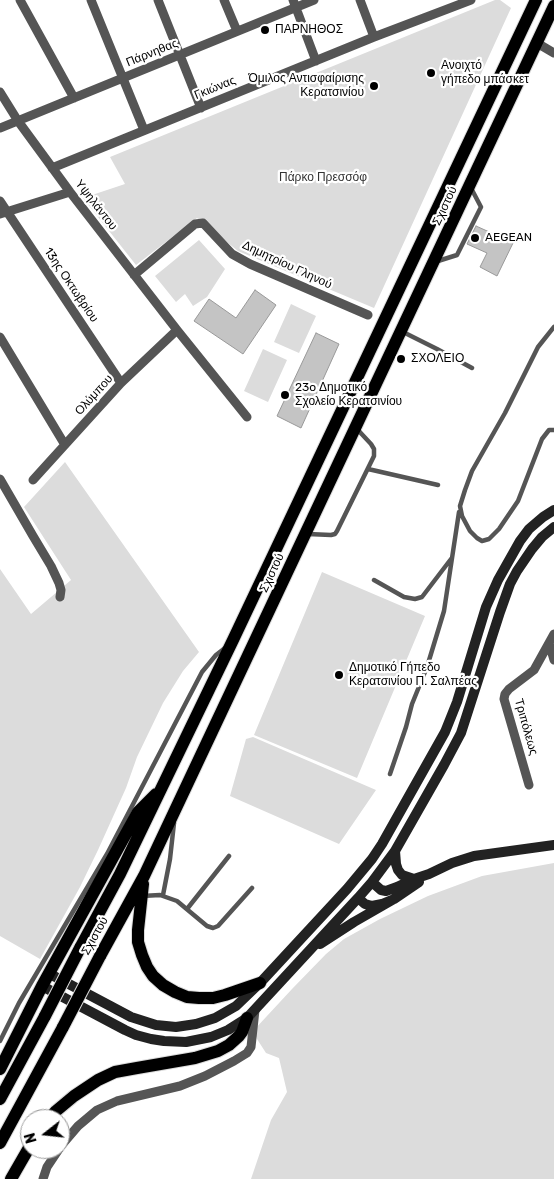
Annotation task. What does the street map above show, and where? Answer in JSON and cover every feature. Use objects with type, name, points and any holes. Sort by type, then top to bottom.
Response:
[{"type":"main road","name":"Σχιστού","points":[[0,1099],[120,874],[536,0]]},
{"type":"main road","name":"Σχιστού","points":[[0,1143],[144,876],[554,6]]},
{"type":"main road","points":[[50,974],[131,1017],[156,1025],[176,1027],[207,1022],[222,1015],[236,1006],[260,984],[347,889],[382,844],[446,732],[486,607],[498,580],[529,529],[554,510]]},
{"type":"main road","points":[[42,986],[136,1035],[164,1041],[186,1042],[211,1037],[228,1030],[251,1014],[358,898],[395,851],[461,733],[510,584],[532,548],[554,527]]},
{"type":"main road","points":[[0,1069],[42,986],[138,812],[160,791]]},
{"type":"main road","points":[[372,882],[380,890],[386,891],[398,888],[414,879],[474,856],[554,845]]},
{"type":"main road","points":[[395,851],[398,870],[402,875],[414,879]]},
{"type":"main road","points":[[306,953],[412,888],[429,874]]},
{"type":"main road","points":[[144,876],[138,942],[142,956],[153,976],[175,992],[188,997],[199,998],[226,996],[260,984]]},
{"type":"main road","points":[[358,898],[365,904],[372,906],[394,899]]},
{"type":"main road","points":[[58,1109],[98,1080],[116,1072],[195,1058],[218,1051],[229,1045],[239,1036],[251,1014]]},
{"type":"main road","points":[[11,1179],[23,1159]]},
{"type":"street","points":[[20,0],[74,98]]},
{"type":"street","points":[[91,0],[144,130]]},
{"type":"street","points":[[158,0],[201,108]]},
{"type":"street","points":[[224,0],[237,32]]},
{"type":"street","name":"Πάρνηθας","points":[[0,128],[237,32],[294,4],[314,0]]},
{"type":"street","points":[[360,0],[374,38]]},
{"type":"street","name":"Γκιώνας","points":[[52,168],[471,0]]},
{"type":"street","points":[[294,4],[316,61]]},
{"type":"street","points":[[537,43],[554,54]]},
{"type":"street","name":"Υψηλάντου","points":[[0,92],[18,121],[70,192],[247,417]]},
{"type":"street","points":[[4,213],[70,192]]},
{"type":"street","name":"13ης Οκτωβρίου","points":[[0,201],[4,213],[121,383]]},
{"type":"street","name":"Δημητρίου Γληνού","points":[[134,275],[195,224],[203,223],[232,254],[250,264],[368,315]]},
{"type":"street","name":"Ολύμπου","points":[[33,480],[121,383],[177,330]]},
{"type":"street","points":[[0,337],[65,445]]},
{"type":"street","points":[[0,479],[51,566],[59,583],[60,597]]},
{"type":"street","name":"Τριπόλεως","points":[[529,785],[504,699],[509,689],[534,670],[554,634]]},
{"type":"street","points":[[549,643],[554,660]]},
{"type":"street","points":[[70,1135],[97,1110],[117,1101],[180,1086],[205,1076],[248,1053],[251,1047],[251,1014]]},
{"type":"street","points":[[43,1179],[52,1159]]},
{"type":"lane","points":[[434,262],[457,255],[480,207],[470,186]]},
{"type":"lane","points":[[390,774],[444,611],[464,490],[538,347],[554,327]]},
{"type":"lane","points":[[402,331],[472,368]]},
{"type":"lane","points":[[306,534],[331,535],[337,531],[368,469],[374,456],[374,449],[356,428]]},
{"type":"lane","points":[[460,506],[462,516],[470,532],[482,541],[489,540],[518,501],[542,439],[549,430],[554,430]]},
{"type":"lane","points":[[368,469],[438,485]]},
{"type":"lane","points":[[374,580],[404,597],[415,599],[422,597],[452,558]]},
{"type":"lane","points":[[0,1040],[19,1003],[107,854],[202,672],[216,655],[233,640]]},
{"type":"lane","points":[[163,895],[170,859],[175,810]]},
{"type":"lane","points":[[186,909],[229,856]]},
{"type":"lane","points":[[141,896],[163,895],[177,901],[207,926],[216,928],[252,888]]},
{"type":"green space","name":"Πάρκο Πρεσσόφ","points":[[495,0],[500,0],[511,8],[374,308],[238,251],[197,218],[136,265],[83,198],[125,184],[110,157]]},
{"type":"green space","points":[[199,240],[225,269],[207,297],[193,306],[185,294],[176,302],[155,276]]},
{"type":"green space","points":[[291,304],[316,316],[299,353],[274,342]]},
{"type":"green space","points":[[263,349],[287,360],[268,402],[244,391]]},
{"type":"green space","points":[[65,462],[199,652],[183,671],[163,703],[137,757],[126,788],[98,850],[40,959],[0,936],[0,569],[31,614],[71,580],[24,507]]},
{"type":"green space","name":"Δημοτικό Γήπεδο Κερατσινίου Π. Σαλπέας","points":[[322,572],[425,616],[357,778],[254,735]]},
{"type":"green space","points":[[253,737],[376,790],[339,844],[230,796],[246,739]]},
{"type":"green space","points":[[554,863],[554,1179],[251,1179],[271,1120],[287,1092],[279,1058],[266,1053],[257,1039],[254,1030],[292,989],[326,954],[344,939],[380,919],[428,896],[482,876]]},
{"type":"building","points":[[476,226],[496,235],[497,232],[514,241],[497,276],[480,267],[487,253],[467,244]]},
{"type":"building","points":[[255,290],[276,305],[243,354],[194,321],[209,299],[236,318]]},
{"type":"building","points":[[316,333],[339,344],[301,428],[277,416]]},
{"type":"place","name":"ΠΑΡΝΗΘΟΣ","points":[[265,30]]},
{"type":"place","name":"Ανοιχτό γήπεδο μπάσκετ","points":[[431,73]]},
{"type":"place","name":"Όμιλος Αντισφαίρισης Κερατσινίου","points":[[374,86]]},
{"type":"place","name":"AEGEAN","points":[[475,238]]},
{"type":"place","name":"ΣΧΟΛΕΙΟ","points":[[401,359]]},
{"type":"place","name":"23o Δημοτικό Σχολείο Κερατσινίου","points":[[285,395]]},
{"type":"place","name":"Δημοτικό Γήπεδο Κερατσινίου Π. Σαλπέας","points":[[339,675]]}]
